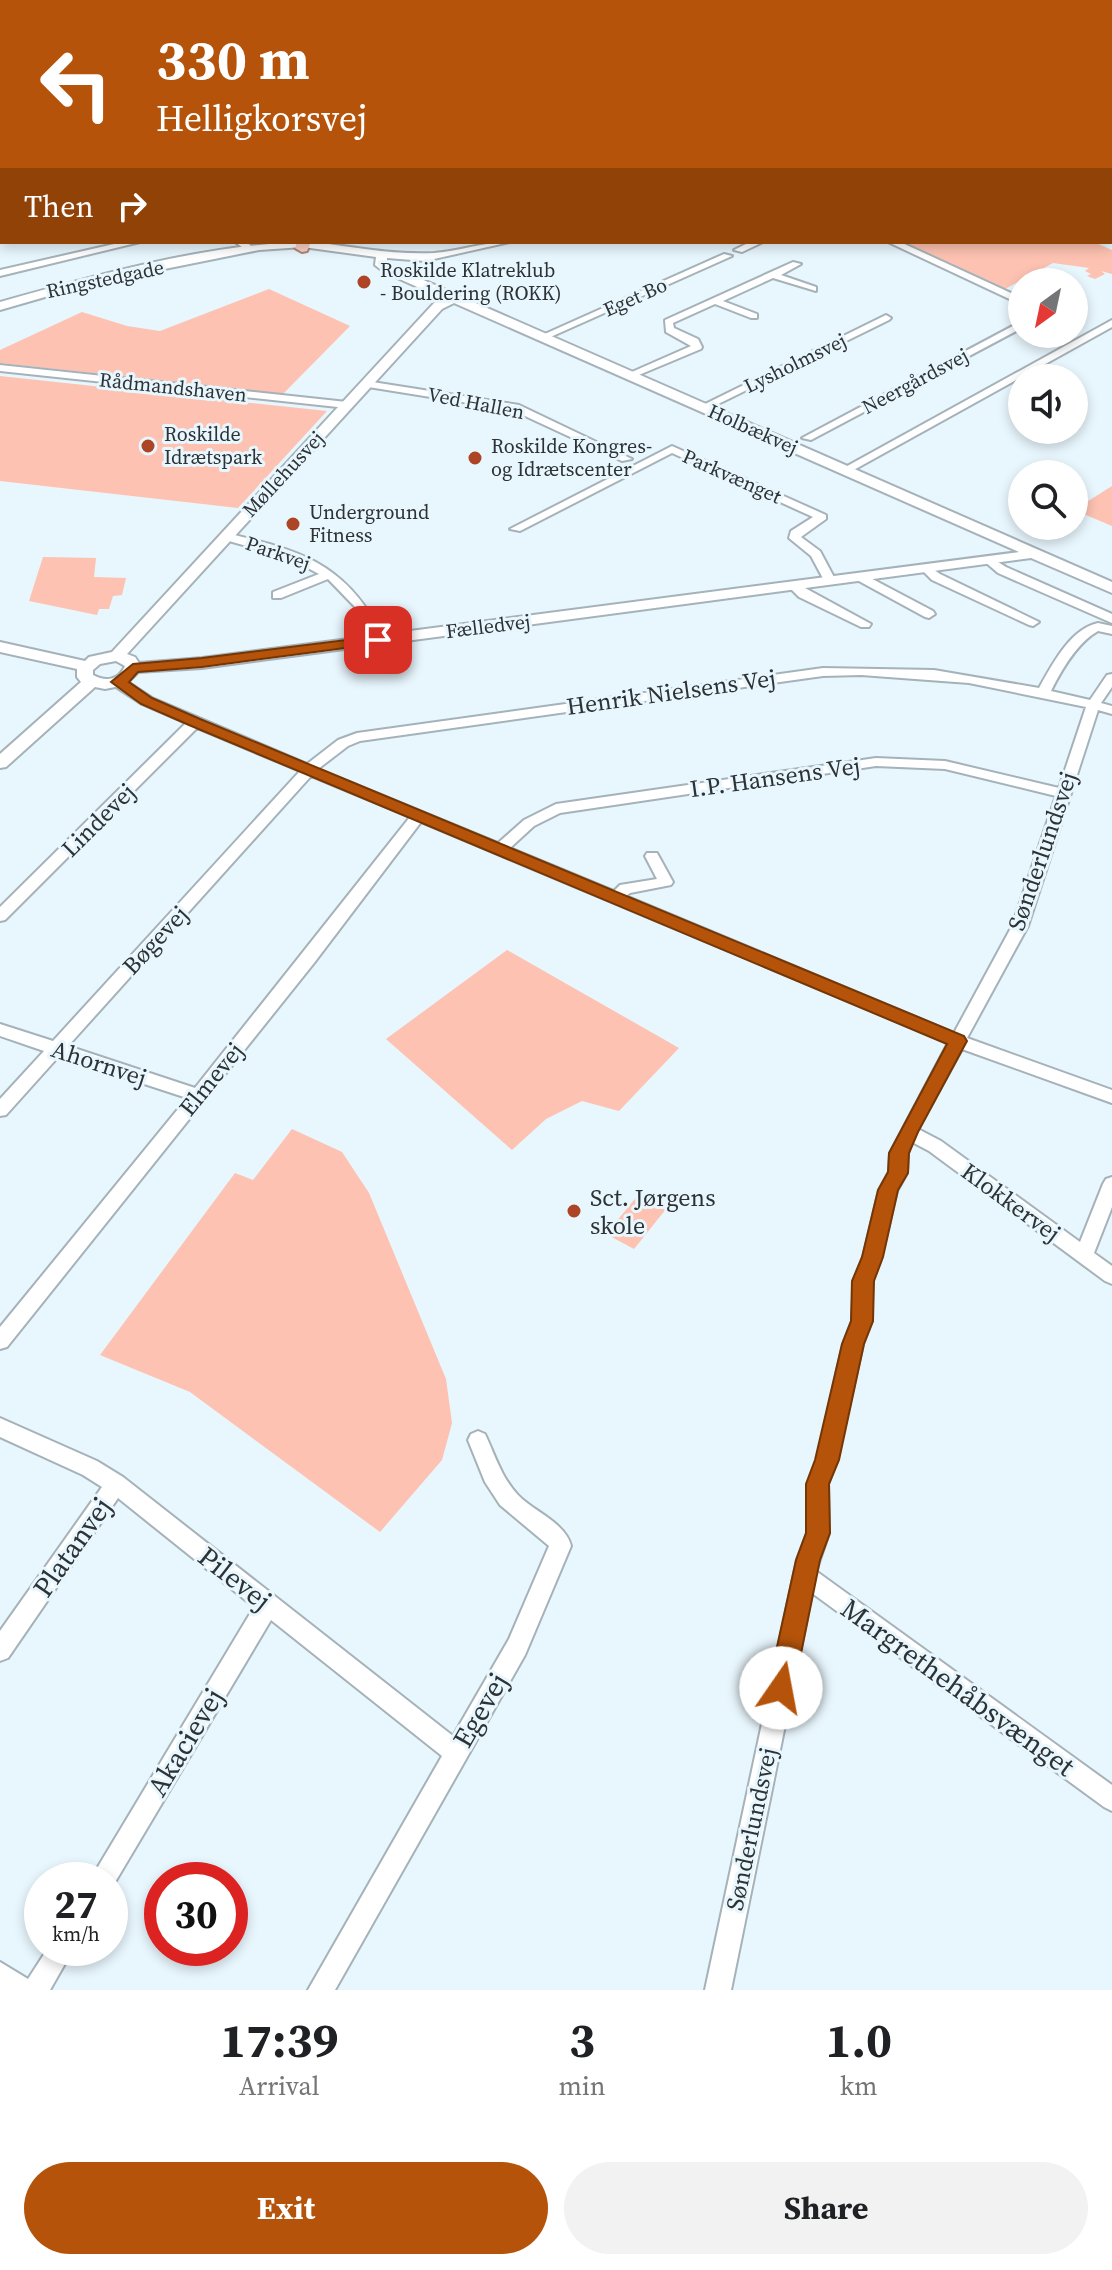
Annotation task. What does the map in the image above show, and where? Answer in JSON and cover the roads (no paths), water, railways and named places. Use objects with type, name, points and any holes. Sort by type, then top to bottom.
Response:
[{"type":"street","points":[[0,273],[113,244]]},
{"type":"street","points":[[303,245],[387,257],[437,256],[494,244]]},
{"type":"street","points":[[739,250],[753,244]]},
{"type":"street","points":[[897,244],[1008,295]]},
{"type":"street","name":"Ringstedgade","points":[[211,257],[244,245],[303,245]]},
{"type":"street","name":"Ringstedgade","points":[[0,306],[88,281],[211,257],[303,245]]},
{"type":"street","name":"Eget Bo","points":[[543,337],[727,256]]},
{"type":"street","name":"Holbækvej","points":[[387,257],[381,265],[394,272],[1112,588]]},
{"type":"street","points":[[0,258],[14,269]]},
{"type":"street","points":[[630,375],[697,347],[694,341],[669,330],[668,322],[796,264]]},
{"type":"street","points":[[773,275],[813,289]]},
{"type":"street","name":"Møllehusvej","points":[[117,656],[438,306],[455,298]]},
{"type":"street","points":[[715,301],[754,316]]},
{"type":"street","name":"Lysholmsvej","points":[[704,407],[886,318]]},
{"type":"street","points":[[1088,332],[1112,323]]},
{"type":"street","name":"Neergårdsvej","points":[[807,438],[1008,331]]},
{"type":"street","points":[[846,470],[1058,348]]},
{"type":"street","name":"Rådmandshaven","points":[[0,368],[347,405]]},
{"type":"street","name":"Ved Hallen","points":[[366,384],[515,407],[626,459]]},
{"type":"street","name":"Parkvænget","points":[[516,529],[672,449],[822,517],[795,533],[795,538],[816,554],[830,581]]},
{"type":"street","name":"Parkvej","points":[[226,537],[272,547],[345,583],[362,604],[373,629]]},
{"type":"street","name":"Fælledvej","points":[[133,668],[202,663],[990,561],[1030,553]]},
{"type":"street","points":[[990,561],[1002,570],[1112,619]]},
{"type":"street","points":[[927,569],[936,577],[1033,622]]},
{"type":"street","name":"Parkvej","points":[[277,595],[329,574]]},
{"type":"street","points":[[861,577],[929,614]]},
{"type":"street","points":[[794,586],[803,594],[865,624]]},
{"type":"street","points":[[1043,693],[1052,674],[1089,630],[1102,627],[1112,630]]},
{"type":"street","points":[[0,647],[89,674],[103,684],[118,682],[129,676],[133,668],[129,660],[117,656],[99,658],[89,674],[0,763]]},
{"type":"street","name":"Henrik Nielsens Vej","points":[[309,769],[343,743],[373,734],[823,672],[914,670],[987,680],[1112,710]]},
{"type":"street","name":"Sønderlundsvej","points":[[718,1990],[805,1575],[818,1533],[818,1484],[827,1460],[853,1344],[862,1321],[863,1281],[888,1190],[898,1173],[899,1153],[1020,926],[1093,705],[1112,678]]},
{"type":"street","points":[[118,682],[147,701],[195,722],[958,1041],[1112,1097]]},
{"type":"street","name":"Lindevej","points":[[0,916],[195,722]]},
{"type":"street","name":"I.P. Hansens Vej","points":[[501,849],[529,823],[556,809],[876,762],[945,765],[1062,793]]},
{"type":"street","name":"Bøgevej","points":[[0,1110],[309,769]]},
{"type":"street","name":"Elmevej","points":[[0,1341],[419,815]]},
{"type":"street","points":[[616,898],[625,889],[666,882],[652,856]]},
{"type":"street","name":"Ahornvej","points":[[0,1030],[198,1095]]},
{"type":"street","name":"Klokkervej","points":[[908,1132],[935,1146],[1112,1276]]},
{"type":"street","points":[[1084,1255],[1112,1184]]},
{"type":"street","name":"Pilevej","points":[[0,1427],[90,1468],[116,1484],[455,1752]]},
{"type":"street","name":"Egevej","points":[[321,1990],[517,1647],[560,1546],[559,1540],[512,1506],[499,1492],[478,1440]]},
{"type":"street","name":"Platanvej","points":[[0,1650],[116,1484]]},
{"type":"street","name":"Margrethehåbsvænget","points":[[805,1575],[1112,1799]]},
{"type":"street","name":"Akacievej","points":[[113,1862],[268,1604]]},
{"type":"street","points":[[36,1990],[51,1966]]},
{"type":"street","points":[[0,1975],[22,1990]]},
{"type":"place","name":"Roskilde Klatreklub - Bouldering (ROKK)","points":[[364,282]]},
{"type":"place","name":"Roskilde Idrætspark","points":[[148,446]]},
{"type":"place","name":"Roskilde Kongres- og Idrætscenter","points":[[475,458]]},
{"type":"place","name":"Underground Fitness","points":[[293,524]]},
{"type":"place","name":"Sct. Jørgens skole","points":[[574,1211]]}]
